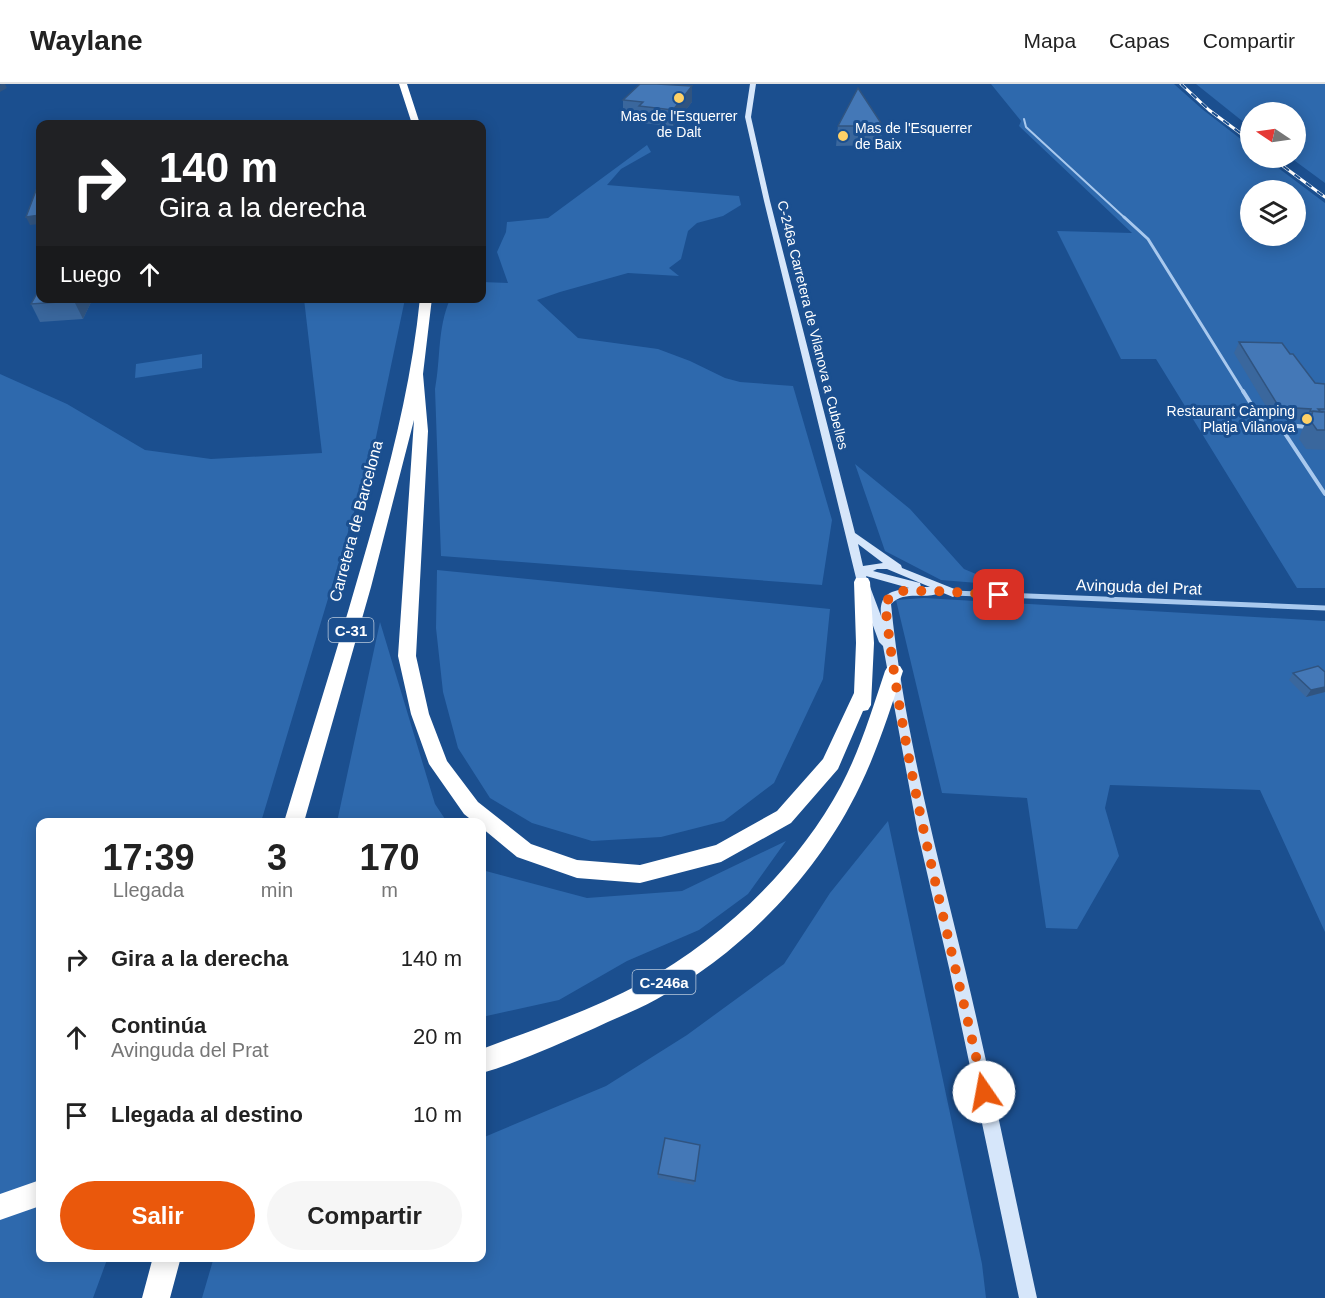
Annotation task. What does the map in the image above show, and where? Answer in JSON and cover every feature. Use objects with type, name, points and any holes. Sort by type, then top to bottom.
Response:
[{"type":"highway","points":[[403,84],[415,120]]},
{"type":"highway","name":"Carretera de Barcelona","points":[[295,818],[364,589],[417,375],[425,303]]},
{"type":"highway","points":[[417,375],[422,431],[407,656],[420,714],[440,764],[471,808],[483,818]]},
{"type":"highway","name":"C-246a","points":[[486,1060],[564,1031],[652,990],[722,943],[779,891],[811,851],[842,801],[862,758],[865,643],[861,576]]},
{"type":"highway","points":[[862,758],[870,742],[892,663]]},
{"type":"highway","points":[[486,820],[524,851],[577,869],[640,874],[722,853],[784,817],[831,764],[862,694]]},
{"type":"highway","points":[[0,1207],[36,1194]]},
{"type":"highway","points":[[156,1298],[166,1262]]},
{"type":"main road","name":"C-246a Carretera de Vilanova a Cubelles","points":[[753,84],[748,117],[767,201],[861,576],[892,663]]},
{"type":"main road","points":[[850,534],[903,571]]},
{"type":"main road","points":[[861,576],[877,566],[888,566],[952,593]]},
{"type":"main road","points":[[861,576],[952,593]]},
{"type":"main road","points":[[936,591],[901,591],[892,595],[885,603],[892,663],[925,834],[958,972],[1028,1298]]},
{"type":"street","name":"Avinguda del Prat","points":[[952,593],[1325,608]]},
{"type":"lane","points":[[1024,119],[1026,127],[1148,239],[1263,423],[1314,428]]},
{"type":"lane","points":[[1281,426],[1325,494]]},
{"type":"shaded area","points":[[991,84],[1174,84],[1240,138],[1240,168],[1278,168],[1294,180],[1240,180],[1240,246],[1306,246],[1306,189],[1325,203],[1325,588],[1297,588],[1156,359],[1121,359],[1057,231],[1132,233],[1019,126],[1021,121]]},
{"type":"shaded area","points":[[1196,84],[1325,84],[1325,183],[1305,168],[1306,102],[1240,102],[1240,119]]},
{"type":"shaded area","points":[[647,145],[651,152],[621,169],[607,185],[739,196],[741,205],[723,216],[697,223],[688,231],[681,259],[669,268],[679,276],[628,273],[537,300],[578,338],[658,349],[725,378],[740,382],[793,386],[832,520],[822,585],[441,556],[435,389],[446,310],[449,303],[486,303],[486,282],[508,283],[497,252],[506,232],[507,222],[548,218]]},
{"type":"shaded area","points":[[304,303],[404,303],[375,442],[262,818],[36,818],[36,1262],[106,1262],[93,1298],[0,1298],[0,374],[67,404],[145,450],[211,459],[322,453]]},
{"type":"shaded area","points":[[202,354],[202,368],[135,378],[136,364]]},
{"type":"shaded area","points":[[855,464],[910,509],[964,569],[1002,585],[941,580],[885,551]]},
{"type":"shaded area","points":[[437,570],[830,609],[823,679],[774,783],[724,821],[661,837],[592,841],[532,823],[490,798],[458,748],[443,692],[436,628]]},
{"type":"shaded area","points":[[924,598],[1325,621],[1325,932],[1260,790],[1110,785],[1105,808],[1119,856],[1077,929],[1046,928],[1027,798],[942,793],[896,600]]},
{"type":"shaded area","points":[[380,622],[435,804],[444,818],[338,818]]},
{"type":"shaded area","points":[[888,821],[982,1264],[986,1298],[202,1298],[213,1262],[486,1262],[486,1136],[606,1086],[687,1035],[784,964],[830,893]]},
{"type":"shaded area","points":[[786,841],[748,894],[699,930],[627,961],[559,1000],[486,1016],[486,871],[587,898],[682,891]]},
{"type":"building","points":[[640,84],[692,86],[673,110],[639,106],[643,102],[623,100]]},
{"type":"building","points":[[858,88],[883,126],[838,126]]},
{"type":"building","points":[[36,190],[36,216],[26,217]]},
{"type":"building","points":[[36,295],[36,303],[45,303],[31,304]]},
{"type":"building","points":[[1239,342],[1282,343],[1315,383],[1325,384],[1325,409],[1318,409],[1321,412],[1279,407]]},
{"type":"building","points":[[1313,411],[1325,412],[1325,430],[1317,430],[1310,420]]},
{"type":"building","points":[[1318,666],[1325,672],[1325,687],[1311,690],[1293,673]]},
{"type":"building","points":[[665,1138],[700,1145],[695,1181],[658,1174]]},
{"type":"railway","points":[[1181,84],[1209,110],[1240,133]]},
{"type":"railway","points":[[1286,168],[1325,197]]},
{"type":"place","name":"Mas de l'Esquerrer de Dalt","points":[[679,98]]},
{"type":"place","name":"Mas de l'Esquerrer de Baix","points":[[843,136]]},
{"type":"place","name":"Restaurant Càmping Platja Vilanova","points":[[1307,419]]},
{"type":"route","points":[[984,1092],[925,834],[890,654],[885,603],[892,595],[901,591],[999,595]]}]
